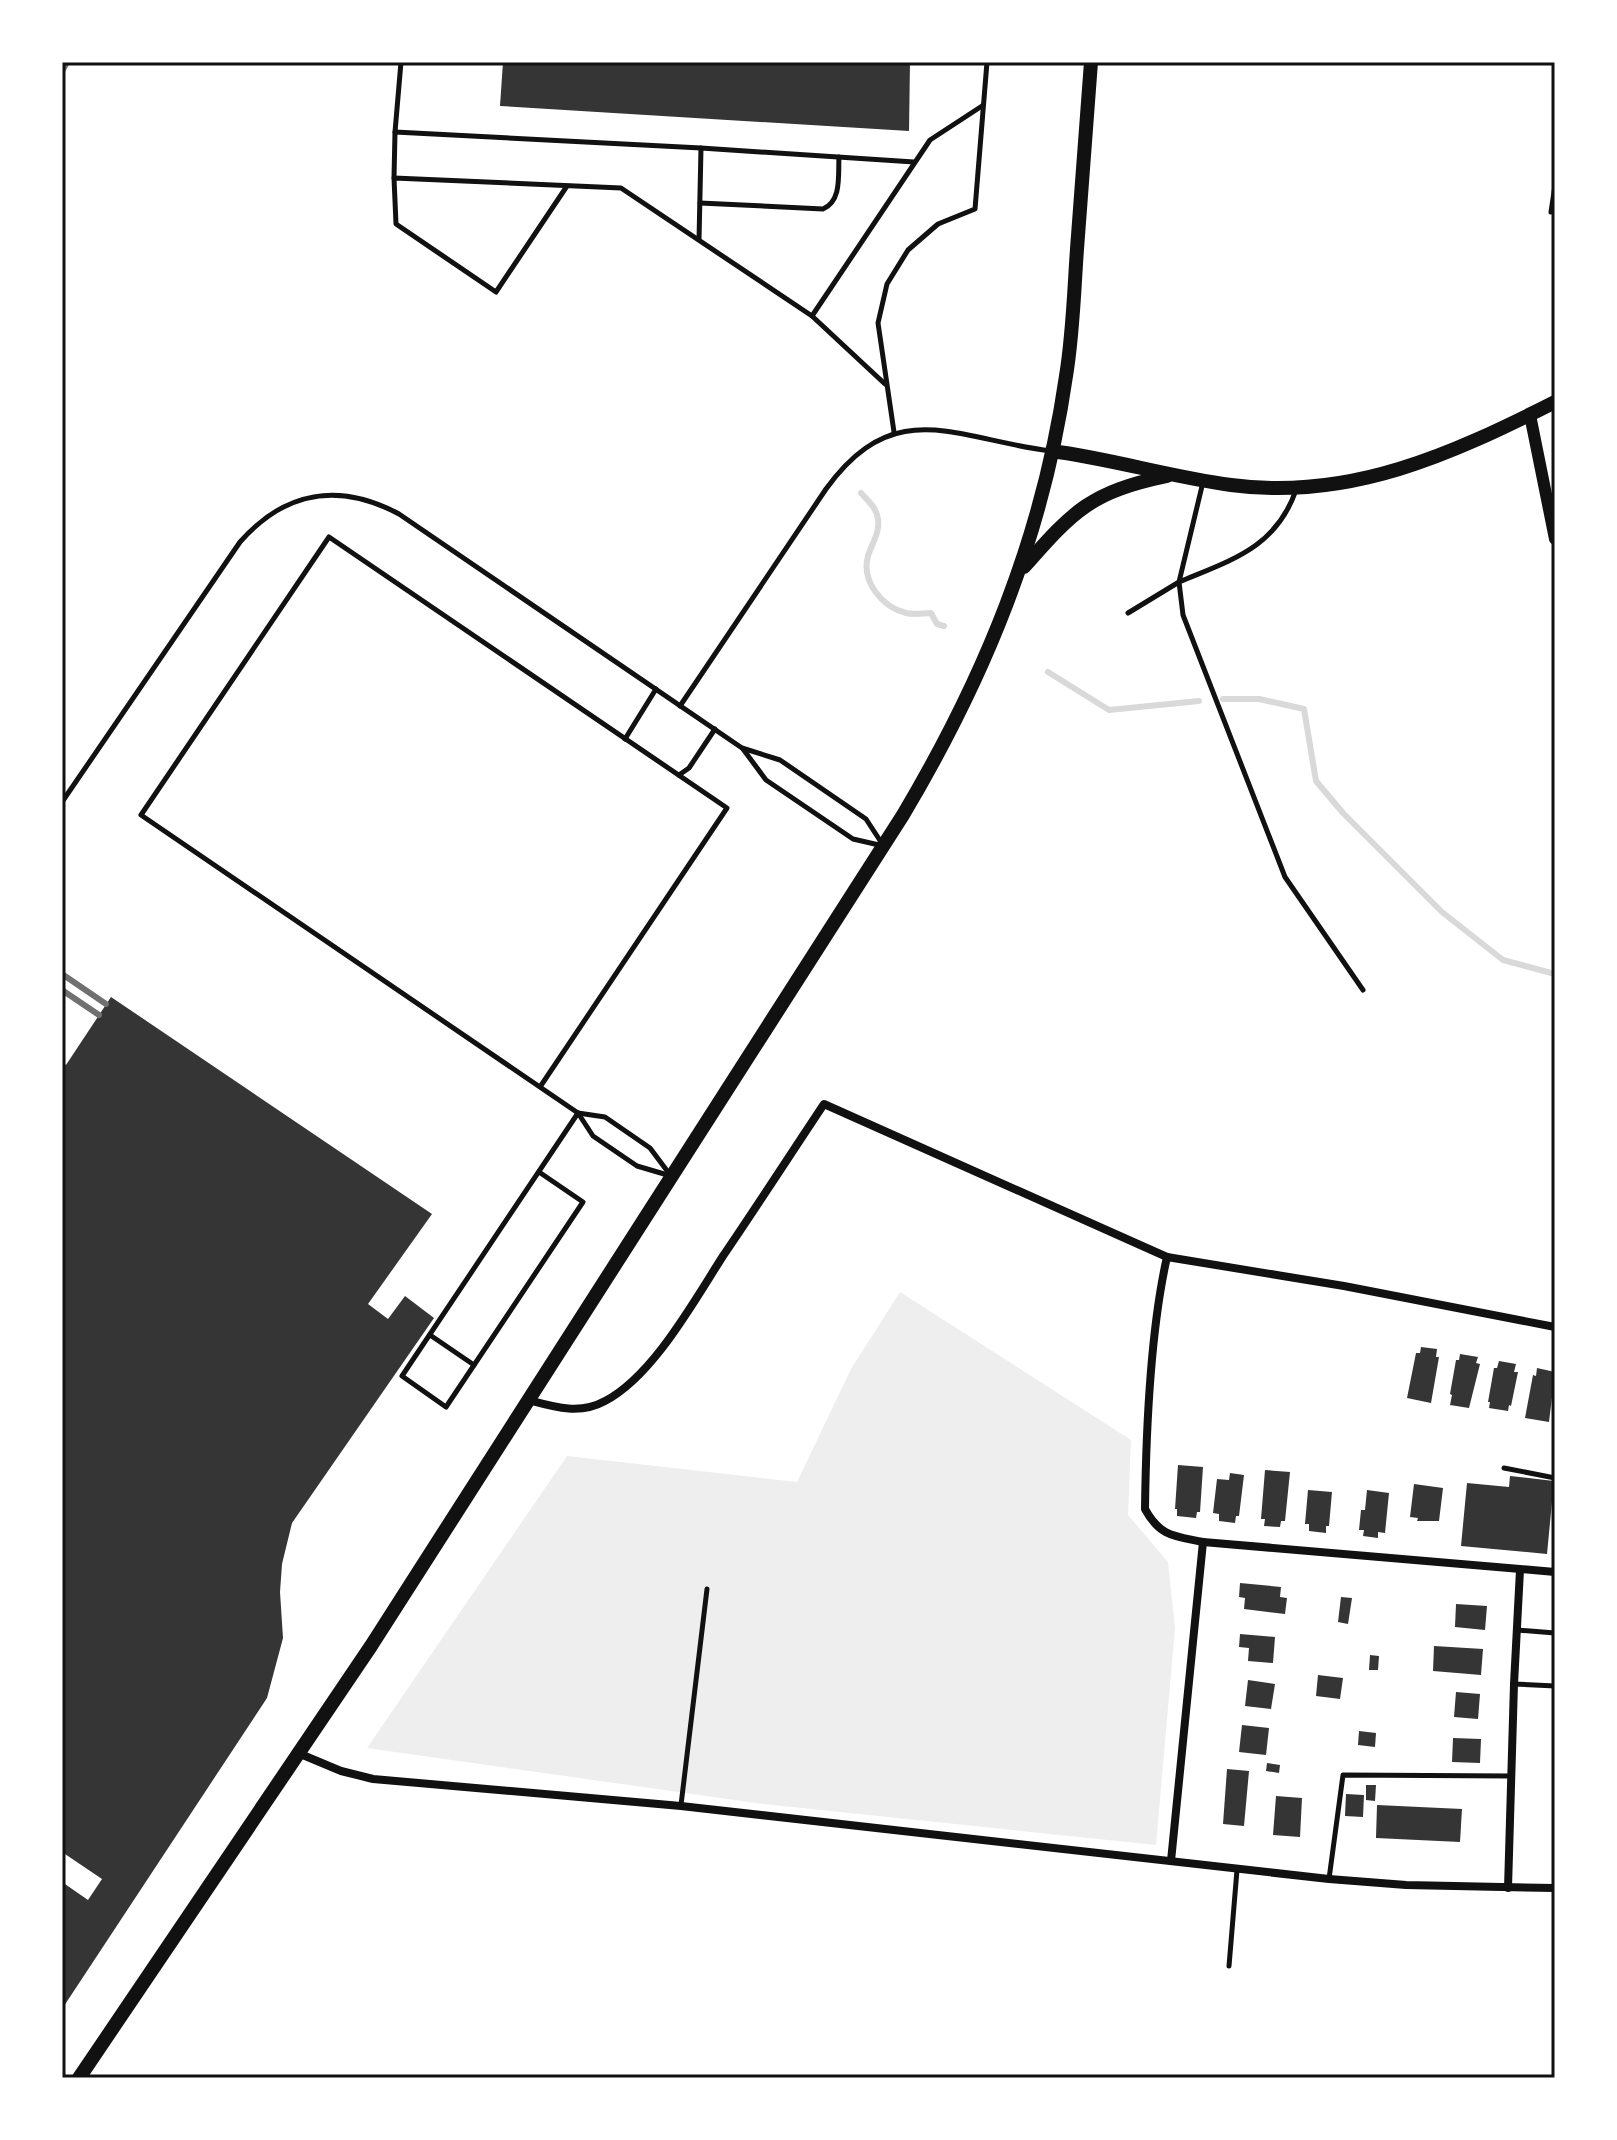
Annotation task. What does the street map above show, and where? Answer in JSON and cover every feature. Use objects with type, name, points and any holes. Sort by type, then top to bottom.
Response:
[{"type":"main road","points":[[79,2078],[371,1646],[884,846],[926,778],[968,698],[1019,574],[1052,451],[1071,337],[1091,62]]},
{"type":"main road","points":[[1052,451],[1234,486],[1297,488],[1360,480],[1417,465],[1554,404]]},
{"type":"main road","points":[[1019,574],[1056,530],[1085,505],[1116,489],[1172,475]]},
{"type":"street","points":[[1530,415],[1555,539]]},
{"type":"street","points":[[528,1400],[567,1409],[591,1407],[617,1394],[632,1382],[682,1318],[824,1104],[1167,1257],[1344,1286],[1555,1327]]},
{"type":"street","points":[[1167,1257],[1153,1359],[1145,1509],[1153,1523],[1166,1535],[1203,1542],[1555,1572]]},
{"type":"street","points":[[1171,1861],[1203,1542]]},
{"type":"street","points":[[1508,1888],[1520,1570]]},
{"type":"street","points":[[298,1753],[341,1771],[373,1779],[681,1806],[1329,1879],[1406,1885],[1555,1888]]},
{"type":"lane","points":[[401,62],[395,132],[396,224],[496,292],[567,186]]},
{"type":"lane","points":[[894,432],[878,323],[887,284],[908,250],[918,241],[938,224],[975,209],[987,62]]},
{"type":"lane","points":[[812,316],[930,140],[983,105]]},
{"type":"lane","points":[[395,132],[915,162]]},
{"type":"lane","points":[[699,240],[701,148]]},
{"type":"lane","points":[[700,203],[823,209],[831,205],[836,196],[839,157]]},
{"type":"lane","points":[[394,178],[621,188],[812,316],[887,385]]},
{"type":"lane","points":[[1551,212],[1555,185]]},
{"type":"lane","points":[[680,706],[837,473],[864,447],[894,432],[926,428],[1052,451]]},
{"type":"lane","points":[[1203,481],[1179,582],[1183,615],[1285,877],[1363,990]]},
{"type":"lane","points":[[1128,613],[1179,582],[1248,552],[1279,525],[1288,513],[1297,488]]},
{"type":"lane","points":[[62,802],[240,542],[270,513],[308,497],[344,495],[390,509],[742,748],[780,760],[866,819],[884,846]]},
{"type":"lane","points":[[540,1087],[727,808],[329,537],[141,815],[578,1113],[593,1136],[637,1166],[672,1176]]},
{"type":"lane","points":[[625,739],[656,689]]},
{"type":"lane","points":[[679,775],[689,768],[715,729]]},
{"type":"lane","points":[[742,748],[766,780],[853,839],[884,846]]},
{"type":"lane","points":[[578,1113],[605,1117],[650,1148],[672,1176]]},
{"type":"lane","points":[[539,1172],[583,1202],[446,1407],[402,1376],[578,1113]]},
{"type":"lane","points":[[430,1335],[474,1365]]},
{"type":"lane","points":[[1504,1468],[1555,1478]]},
{"type":"lane","points":[[681,1806],[707,1589]]},
{"type":"lane","points":[[1517,1630],[1555,1633]]},
{"type":"lane","points":[[1514,1684],[1555,1686]]},
{"type":"lane","points":[[1329,1879],[1343,1775],[1511,1776]]},
{"type":"lane","points":[[1229,1966],[1237,1870]]},
{"type":"shaded area","points":[[900,1292],[1131,1440],[1128,1515],[1168,1562],[1175,1628],[1156,1845],[763,1804],[367,1748],[567,1456],[797,1482],[851,1369]]},
{"type":"building","points":[[503,62],[910,62],[909,131],[500,106]]},
{"type":"building","points":[[111,997],[432,1214],[368,1304],[388,1319],[405,1296],[434,1318],[292,1523],[282,1564],[283,1638],[267,1698],[62,2009],[62,1882],[88,1900],[102,1879],[62,1852],[62,1062],[66,1065]]},
{"type":"building","points":[[1421,1347],[1437,1349],[1436,1357],[1439,1357],[1431,1403],[1407,1398],[1416,1353],[1420,1353]]},
{"type":"building","points":[[1460,1354],[1478,1357],[1476,1363],[1480,1364],[1469,1408],[1450,1405],[1456,1360],[1459,1360]]},
{"type":"building","points":[[1499,1361],[1516,1364],[1514,1372],[1518,1372],[1508,1411],[1489,1408],[1494,1368],[1497,1368]]},
{"type":"building","points":[[1537,1368],[1555,1372],[1549,1422],[1525,1418]]},
{"type":"building","points":[[1178,1465],[1203,1467],[1200,1512],[1197,1512],[1196,1518],[1177,1516]]},
{"type":"building","points":[[1265,1470],[1290,1472],[1285,1521],[1281,1521],[1280,1527],[1264,1526],[1265,1519],[1261,1519]]},
{"type":"building","points":[[1230,1473],[1244,1475],[1239,1516],[1236,1516],[1235,1523],[1219,1521],[1219,1514],[1213,1513],[1217,1479],[1229,1480]]},
{"type":"building","points":[[1510,1476],[1554,1481],[1547,1554],[1461,1546],[1467,1483],[1509,1487]]},
{"type":"building","points":[[1414,1484],[1443,1488],[1439,1521],[1417,1521],[1418,1518],[1410,1517]]},
{"type":"building","points":[[1308,1490],[1332,1492],[1326,1533],[1309,1531],[1309,1524],[1305,1524]]},
{"type":"building","points":[[1367,1490],[1389,1493],[1385,1533],[1378,1532],[1378,1538],[1363,1536],[1364,1530],[1359,1530]]},
{"type":"building","points":[[1240,1583],[1281,1587],[1280,1597],[1287,1598],[1285,1614],[1244,1609],[1245,1598],[1239,1597]]},
{"type":"building","points":[[1341,1597],[1352,1598],[1348,1624],[1338,1622]]},
{"type":"building","points":[[1456,1604],[1487,1606],[1485,1630],[1455,1627]]},
{"type":"building","points":[[1240,1634],[1275,1637],[1273,1663],[1248,1661],[1249,1648],[1239,1647]]},
{"type":"building","points":[[1434,1646],[1483,1649],[1481,1675],[1433,1671]]},
{"type":"building","points":[[1370,1655],[1379,1656],[1378,1670],[1369,1670]]},
{"type":"building","points":[[1318,1675],[1343,1678],[1340,1699],[1316,1696]]},
{"type":"building","points":[[1248,1680],[1275,1684],[1271,1709],[1245,1706]]},
{"type":"building","points":[[1456,1692],[1480,1694],[1478,1719],[1454,1717]]},
{"type":"building","points":[[1242,1725],[1269,1728],[1266,1755],[1239,1752]]},
{"type":"building","points":[[1359,1731],[1376,1733],[1375,1747],[1358,1745]]},
{"type":"building","points":[[1453,1738],[1481,1739],[1480,1763],[1452,1762]]},
{"type":"building","points":[[1267,1763],[1280,1765],[1279,1773],[1266,1771]]},
{"type":"building","points":[[1227,1769],[1249,1771],[1244,1826],[1223,1824]]},
{"type":"building","points":[[1366,1785],[1376,1785],[1375,1801],[1366,1800]]},
{"type":"building","points":[[1346,1794],[1364,1795],[1363,1817],[1345,1816]]},
{"type":"building","points":[[1276,1796],[1302,1798],[1300,1837],[1273,1835]]},
{"type":"building","points":[[1377,1805],[1462,1809],[1460,1842],[1376,1838]]},
{"type":"waterway","points":[[861,493],[874,508],[878,519],[867,565],[875,592],[897,610],[909,614],[931,613],[937,624],[944,626]]},
{"type":"waterway","points":[[1048,672],[1109,710],[1199,701]]},
{"type":"waterway","points":[[1223,699],[1259,699],[1304,709],[1316,781],[1343,813],[1442,912],[1503,960],[1555,974]]},
{"type":"railway","points":[[62,71],[67,62]]},
{"type":"railway","points":[[62,974],[106,1004]]},
{"type":"railway","points":[[62,990],[99,1015]]}]
